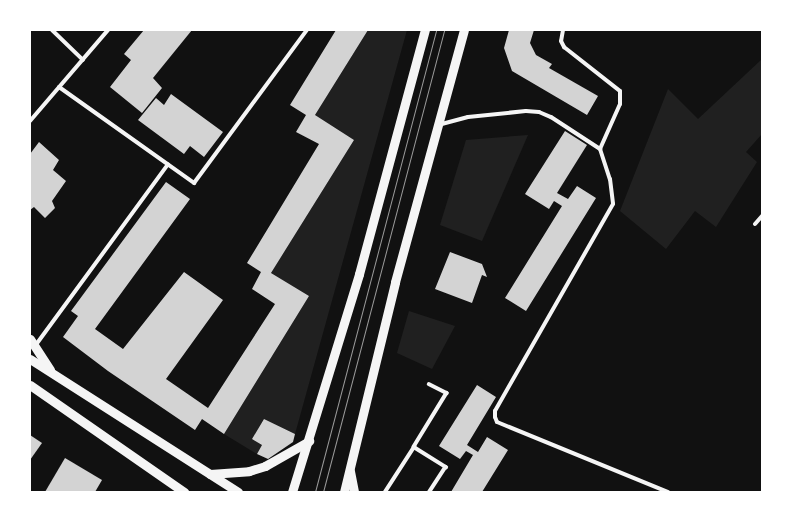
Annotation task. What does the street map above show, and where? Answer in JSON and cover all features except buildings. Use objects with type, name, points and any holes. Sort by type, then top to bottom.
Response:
[{"type":"main road","points":[[292,492],[309,442],[359,274],[425,30]]},
{"type":"main road","points":[[344,492],[349,465],[405,240],[464,30]]},
{"type":"main road","points":[[32,342],[53,374]]},
{"type":"main road","points":[[30,359],[238,492]]},
{"type":"main road","points":[[30,385],[184,492]]},
{"type":"main road","points":[[210,474],[237,472],[265,466],[309,442]]},
{"type":"main road","points":[[349,465],[354,492]]},
{"type":"street","points":[[52,30],[83,60]]},
{"type":"street","points":[[30,121],[108,30]]},
{"type":"street","points":[[59,87],[194,183],[307,30]]},
{"type":"street","points":[[563,30],[561,41],[564,47],[620,90],[620,104],[600,149],[612,188],[612,211],[495,411],[494,417],[497,422],[668,492]]},
{"type":"street","points":[[438,125],[468,117],[526,111],[539,112],[600,149]]},
{"type":"street","points":[[32,342],[168,164]]},
{"type":"street","points":[[755,224],[762,216]]},
{"type":"street","points":[[385,492],[447,393],[429,384]]},
{"type":"street","points":[[414,447],[446,467],[430,492]]},
{"type":"shaded area","points":[[368,30],[407,30],[295,434],[264,419],[252,439],[262,445],[257,454],[224,434],[309,296],[271,273],[354,140],[315,115]]},
{"type":"shaded area","points":[[762,59],[762,134],[746,152],[757,162],[716,227],[695,211],[666,249],[620,211],[668,89],[698,119]]},
{"type":"shaded area","points":[[528,135],[482,241],[440,225],[466,140]]},
{"type":"shaded area","points":[[409,311],[455,326],[432,369],[397,353]]},
{"type":"tram line","points":[[315,492],[436,30]]},
{"type":"tram line","points":[[323,492],[444,30]]}]
